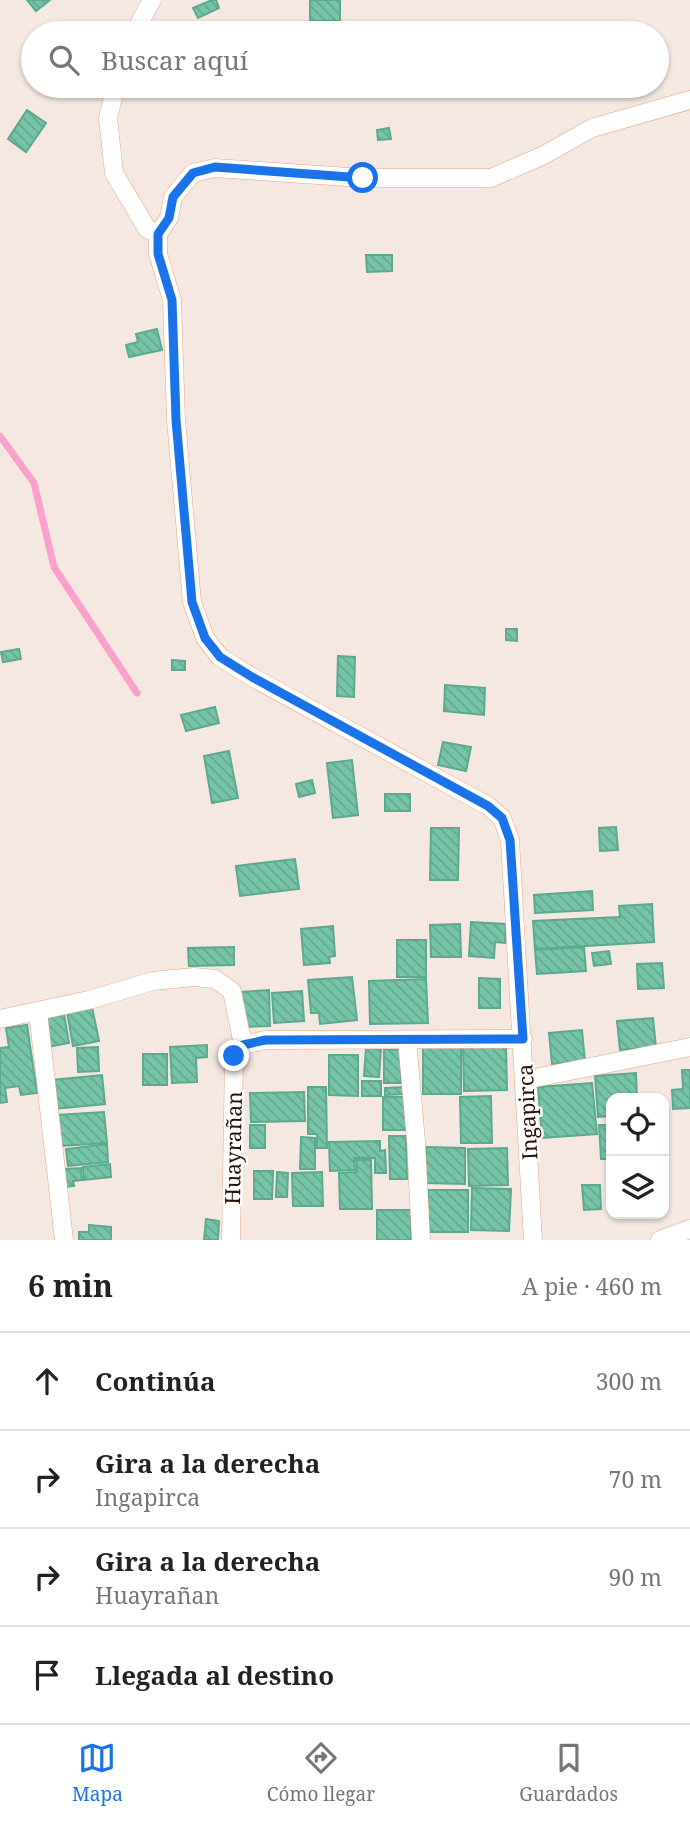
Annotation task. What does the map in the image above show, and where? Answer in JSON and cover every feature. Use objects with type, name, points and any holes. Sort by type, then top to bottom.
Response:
[{"type":"street","points":[[141,21],[152,0]]},
{"type":"street","points":[[113,98],[108,118],[114,173],[147,229],[158,234],[169,218],[173,197],[193,173],[215,167],[363,178],[491,178],[542,156],[592,128],[690,100]]},
{"type":"street","name":"Ingapirca","points":[[158,234],[158,254],[172,300],[177,433],[192,602],[205,638],[220,657],[481,802],[502,818],[510,840],[533,1240]]},
{"type":"street","points":[[0,1018],[89,1000],[153,981],[194,977],[215,979],[232,991],[243,1045],[265,1040],[523,1039]]},
{"type":"street","points":[[38,1012],[64,1240]]},
{"type":"street","points":[[407,1040],[421,1240]]},
{"type":"street","name":"Huayrañan","points":[[231,1240],[234,1056],[243,1045]]},
{"type":"street","points":[[525,1080],[690,1047]]},
{"type":"street","points":[[660,1240],[690,1229]]},
{"type":"building","points":[[27,0],[50,0],[36,11]]},
{"type":"building","points":[[216,0],[219,8],[198,18],[193,8]]},
{"type":"building","points":[[310,0],[340,0],[340,21],[310,21]]},
{"type":"building","points":[[27,110],[46,123],[26,152],[8,139]]},
{"type":"building","points":[[389,128],[391,139],[378,140],[377,130]]},
{"type":"building","points":[[366,255],[392,255],[392,271],[367,272]]},
{"type":"building","points":[[157,329],[162,350],[129,357],[126,345],[138,342],[136,334]]},
{"type":"building","points":[[506,629],[517,629],[517,641],[506,640]]},
{"type":"building","points":[[19,649],[21,659],[3,662],[1,652]]},
{"type":"building","points":[[338,656],[355,657],[354,697],[337,696]]},
{"type":"building","points":[[172,660],[185,661],[185,670],[172,670]]},
{"type":"building","points":[[445,685],[485,688],[484,715],[444,711]]},
{"type":"building","points":[[215,707],[219,723],[186,731],[181,715]]},
{"type":"building","points":[[443,742],[471,747],[466,771],[438,765]]},
{"type":"building","points":[[229,751],[238,798],[212,803],[204,756]]},
{"type":"building","points":[[352,760],[358,815],[333,818],[327,763]]},
{"type":"building","points":[[312,780],[315,793],[299,797],[296,784]]},
{"type":"building","points":[[385,794],[410,794],[410,811],[385,811]]},
{"type":"building","points":[[616,827],[618,850],[600,851],[599,828]]},
{"type":"building","points":[[431,828],[459,828],[458,880],[430,880]]},
{"type":"building","points":[[295,859],[299,889],[240,896],[236,866]]},
{"type":"building","points":[[592,891],[593,910],[535,913],[534,895]]},
{"type":"building","points":[[652,904],[654,942],[535,949],[533,921],[620,917],[619,906]]},
{"type":"building","points":[[471,922],[506,924],[505,943],[495,942],[494,958],[469,956]]},
{"type":"building","points":[[460,924],[461,957],[431,957],[430,925]]},
{"type":"building","points":[[333,926],[335,956],[329,957],[330,963],[304,965],[301,929]]},
{"type":"building","points":[[397,940],[426,940],[426,977],[397,977]]},
{"type":"building","points":[[234,947],[234,965],[189,966],[188,948]]},
{"type":"building","points":[[584,947],[586,971],[537,974],[535,950]]},
{"type":"building","points":[[609,951],[611,964],[594,966],[592,953]]},
{"type":"building","points":[[662,963],[664,988],[638,989],[637,964]]},
{"type":"building","points":[[352,977],[357,1020],[320,1024],[319,1013],[311,1013],[308,980]]},
{"type":"building","points":[[479,978],[500,979],[500,1008],[479,1008]]},
{"type":"building","points":[[426,979],[428,1023],[370,1024],[369,981]]},
{"type":"building","points":[[269,990],[270,1026],[242,1027],[241,992]]},
{"type":"building","points":[[302,991],[304,1021],[274,1023],[272,993]]},
{"type":"building","points":[[92,1007],[99,1041],[73,1046],[67,1012]]},
{"type":"building","points":[[64,1014],[69,1043],[47,1047],[42,1018]]},
{"type":"building","points":[[653,1018],[656,1047],[620,1050],[617,1021]]},
{"type":"building","points":[[27,1025],[37,1093],[21,1095],[19,1086],[5,1088],[7,1102],[0,1103],[0,1048],[9,1047],[6,1028]]},
{"type":"building","points":[[582,1030],[585,1061],[552,1064],[549,1033]]},
{"type":"building","points":[[207,1045],[207,1057],[196,1058],[197,1082],[172,1083],[170,1047]]},
{"type":"building","points":[[423,1046],[461,1046],[461,1094],[423,1094]]},
{"type":"building","points":[[98,1047],[99,1071],[78,1072],[77,1048]]},
{"type":"building","points":[[463,1047],[506,1047],[507,1090],[464,1091]]},
{"type":"building","points":[[366,1048],[381,1049],[379,1077],[364,1076]]},
{"type":"building","points":[[384,1049],[402,1050],[401,1083],[384,1083]]},
{"type":"building","points":[[143,1054],[167,1054],[167,1085],[143,1085]]},
{"type":"building","points":[[329,1055],[358,1055],[358,1096],[329,1095]]},
{"type":"building","points":[[682,1070],[690,1070],[690,1108],[673,1109],[672,1090],[683,1089]]},
{"type":"building","points":[[636,1073],[637,1093],[606,1093],[606,1116],[598,1117],[595,1076]]},
{"type":"building","points":[[102,1075],[105,1104],[54,1109],[52,1080]]},
{"type":"building","points":[[362,1081],[381,1081],[381,1096],[362,1096]]},
{"type":"building","points":[[592,1083],[597,1134],[542,1138],[538,1087]]},
{"type":"building","points":[[308,1087],[326,1087],[327,1148],[317,1148],[317,1134],[308,1134]]},
{"type":"building","points":[[406,1087],[406,1094],[385,1095],[385,1088]]},
{"type":"building","points":[[304,1092],[305,1121],[251,1122],[250,1093]]},
{"type":"building","points":[[491,1096],[492,1143],[461,1143],[460,1097]]},
{"type":"building","points":[[383,1097],[406,1097],[406,1130],[383,1130]]},
{"type":"building","points":[[104,1112],[107,1143],[60,1146],[57,1115]]},
{"type":"building","points":[[250,1125],[265,1125],[265,1148],[250,1148]]},
{"type":"building","points":[[599,1125],[606,1125],[606,1159],[601,1159]]},
{"type":"building","points":[[389,1136],[406,1136],[407,1179],[390,1179]]},
{"type":"building","points":[[301,1137],[315,1138],[315,1169],[300,1169]]},
{"type":"building","points":[[380,1141],[380,1151],[385,1150],[386,1173],[375,1173],[375,1158],[354,1158],[355,1170],[330,1171],[329,1142]]},
{"type":"building","points":[[107,1144],[108,1162],[68,1166],[66,1149]]},
{"type":"building","points":[[426,1147],[465,1148],[465,1184],[425,1183]]},
{"type":"building","points":[[507,1148],[508,1185],[469,1186],[468,1149]]},
{"type":"building","points":[[356,1160],[371,1160],[372,1209],[340,1209],[339,1173],[357,1172]]},
{"type":"building","points":[[110,1164],[111,1177],[84,1180],[83,1167]]},
{"type":"building","points":[[81,1168],[82,1180],[73,1181],[74,1186],[66,1187],[64,1169]]},
{"type":"building","points":[[254,1171],[273,1171],[272,1199],[254,1199]]},
{"type":"building","points":[[277,1172],[288,1173],[287,1197],[276,1197]]},
{"type":"building","points":[[322,1172],[323,1206],[293,1206],[292,1173]]},
{"type":"building","points":[[582,1185],[600,1185],[601,1209],[584,1210]]},
{"type":"building","points":[[472,1188],[511,1189],[509,1231],[471,1230]]},
{"type":"building","points":[[428,1190],[468,1190],[468,1232],[428,1232]]},
{"type":"building","points":[[377,1210],[411,1210],[411,1240],[377,1240]]},
{"type":"building","points":[[206,1219],[219,1221],[218,1240],[204,1240]]},
{"type":"building","points":[[89,1225],[111,1227],[111,1240],[79,1240],[79,1232],[89,1232]]},
{"type":"waterway","points":[[0,436],[34,483],[54,567],[137,693]]},
{"type":"route","points":[[234,1056],[243,1045],[265,1040],[523,1039],[510,840],[502,818],[488,806],[220,657],[205,638],[192,602],[176,420],[172,300],[158,254],[158,234],[169,218],[173,197],[193,173],[215,167],[363,178]]}]
